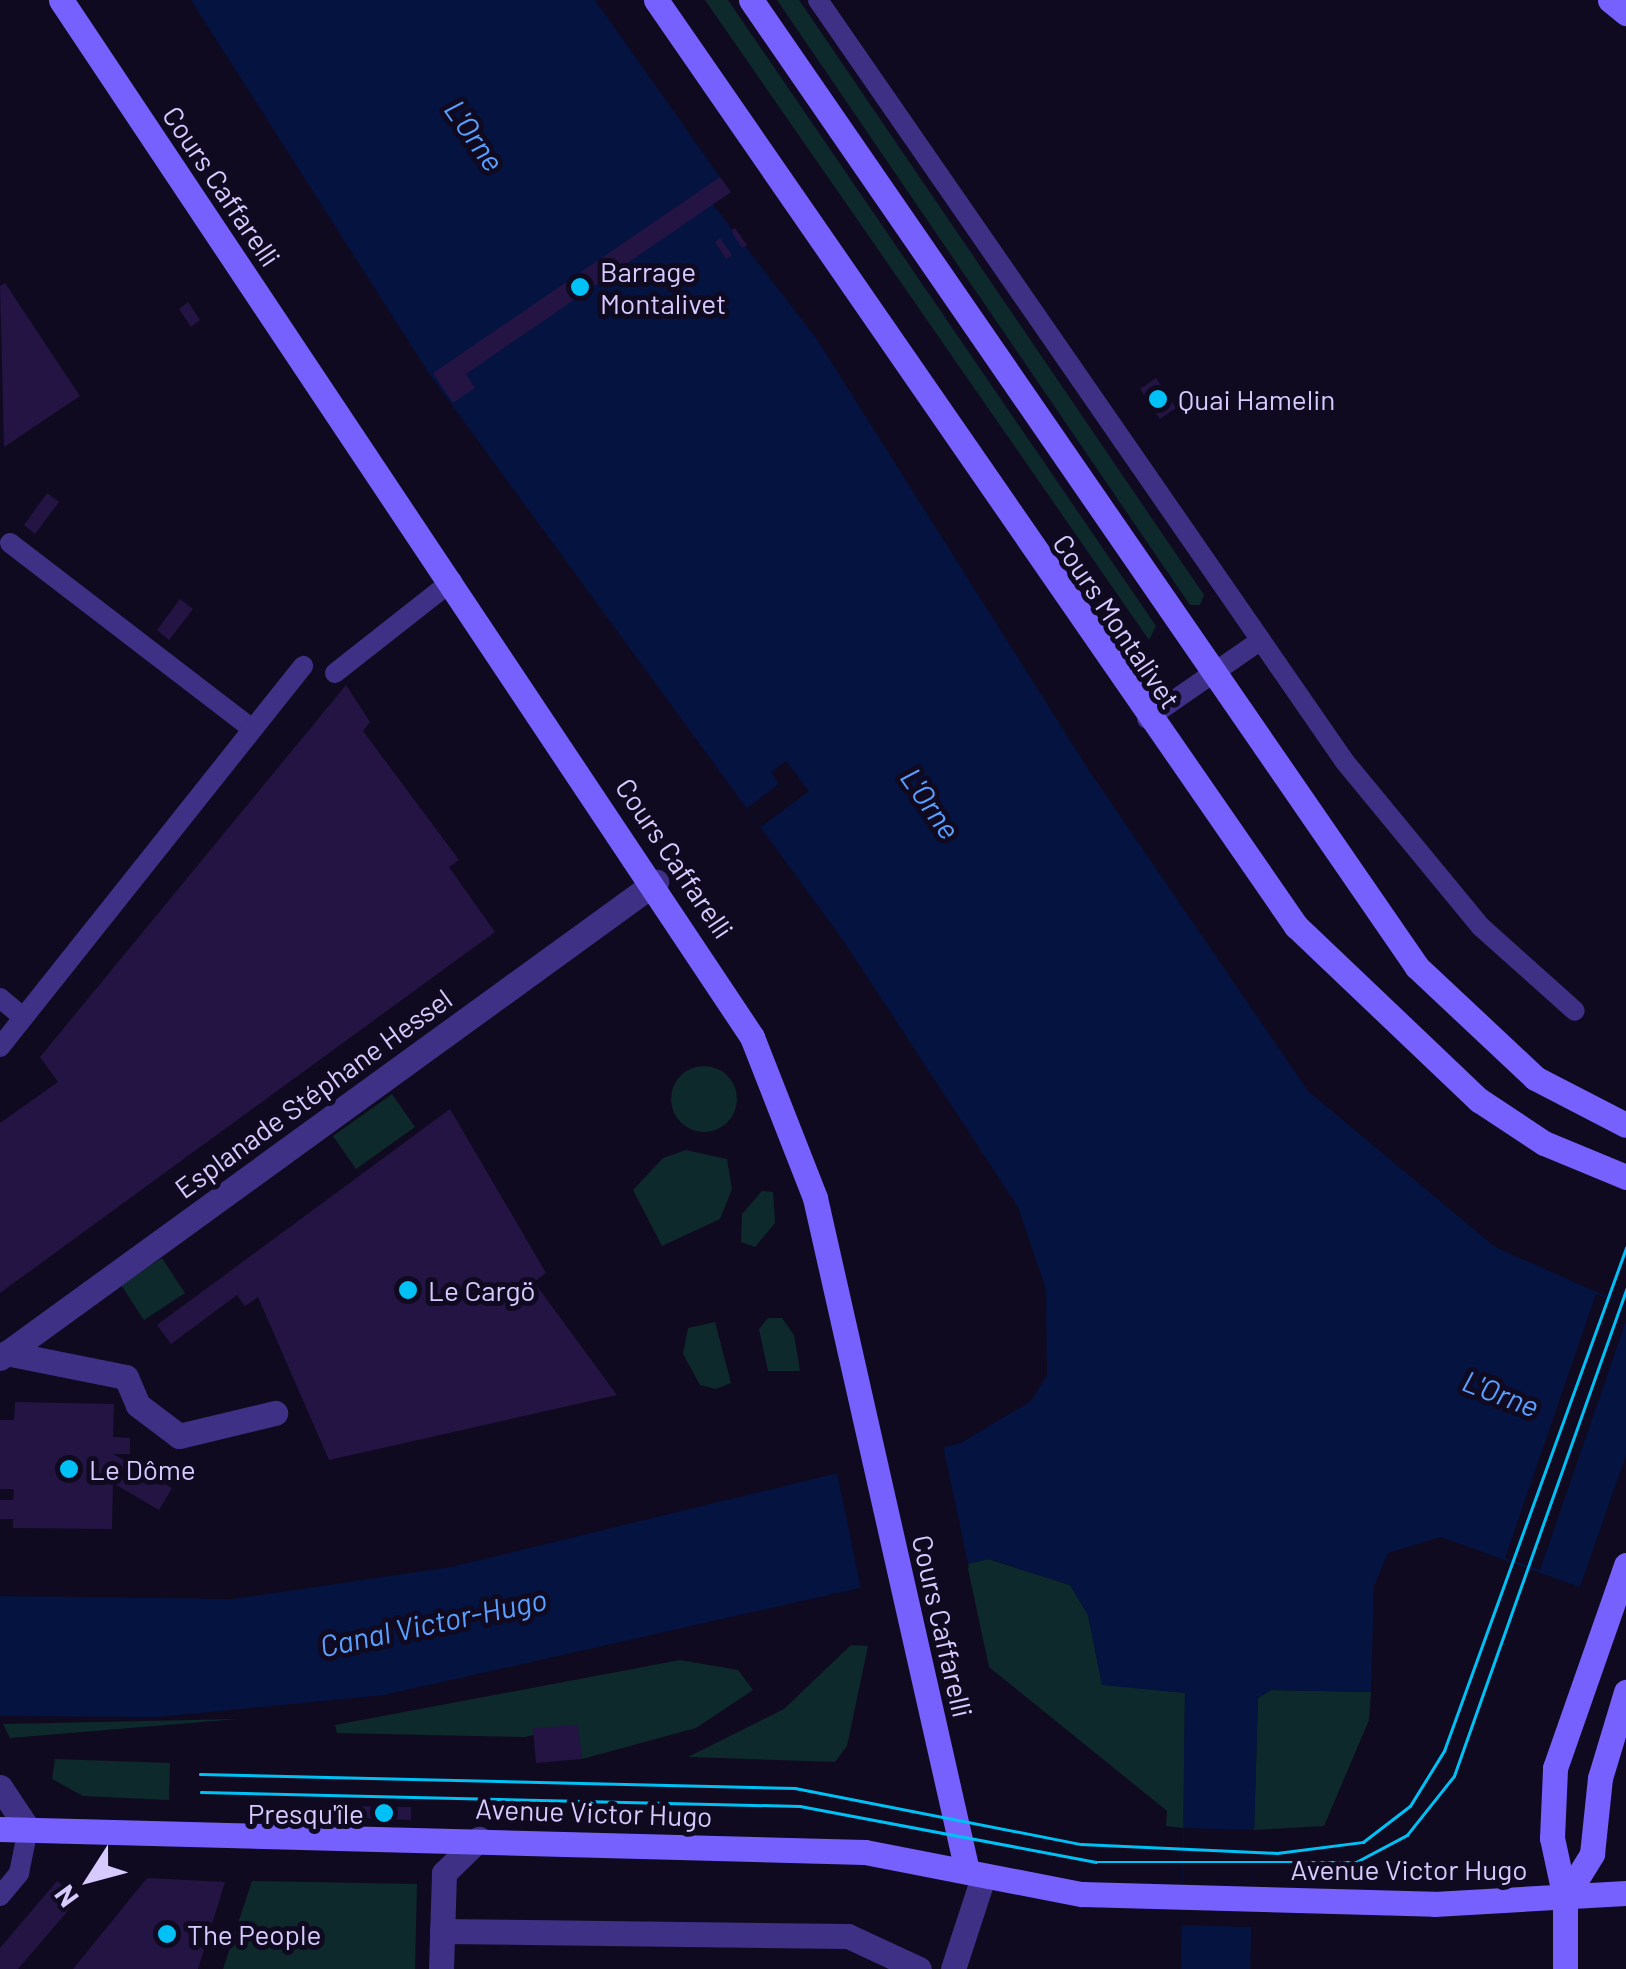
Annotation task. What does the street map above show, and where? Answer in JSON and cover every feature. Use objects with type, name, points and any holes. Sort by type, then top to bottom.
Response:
[{"type":"main road","name":"Cours Caffarelli","points":[[61,0],[656,882],[783,1105],[815,1198],[907,1603],[975,1874]]},
{"type":"main road","name":"Cours Montalivet","points":[[656,0],[1147,719],[1296,926],[1378,1014],[1517,1128],[1626,1177]]},
{"type":"main road","name":"Cours Montalivet","points":[[752,0],[1211,674],[1457,1011],[1552,1091],[1626,1125]]},
{"type":"main road","points":[[1610,0],[1626,13]]},
{"type":"main road","points":[[1565,1969],[1565,1898],[1554,1874],[1553,1782],[1626,1565]]},
{"type":"main road","points":[[1565,1898],[1592,1854],[1600,1778],[1626,1692]]},
{"type":"main road","name":"Avenue Victor Hugo","points":[[0,1828],[865,1852],[1052,1891],[1406,1903],[1626,1894]]},
{"type":"street","name":"Esplanade Stéphane Hessel","points":[[3,1356],[656,882]]},
{"type":"street","name":"Esplanade Stéphane Hessel","points":[[3,1356],[126,1376],[138,1406],[179,1436],[275,1413]]},
{"type":"street","points":[[0,1787],[28,1829]]},
{"type":"street","points":[[441,1969],[444,1873],[479,1839]]},
{"type":"street","points":[[952,1969],[975,1874]]},
{"type":"street","points":[[442,1931],[848,1936],[919,1969]]},
{"type":"lane","points":[[818,0],[1258,642],[1454,896],[1574,1010]]},
{"type":"lane","points":[[10,543],[250,728]]},
{"type":"lane","points":[[335,673],[452,581]]},
{"type":"lane","points":[[1147,719],[1258,642]]},
{"type":"lane","points":[[0,1048],[303,666]]},
{"type":"lane","points":[[0,998],[23,1017]]},
{"type":"lane","points":[[0,1896],[19,1873],[28,1829]]},
{"type":"green space","points":[[705,0],[728,0],[1156,626],[1149,640]]},
{"type":"green space","points":[[777,0],[799,0],[1204,595],[1200,605],[1190,605]]},
{"type":"green space","points":[[704,1066],[727,1076],[737,1099],[727,1122],[704,1132],[681,1122],[671,1099],[681,1076]]},
{"type":"green space","points":[[392,1094],[415,1127],[356,1169],[333,1136]]},
{"type":"green space","points":[[686,1150],[727,1159],[732,1189],[720,1219],[662,1246],[633,1190],[663,1158]]},
{"type":"green space","points":[[762,1191],[773,1192],[775,1223],[755,1247],[741,1242],[742,1214]]},
{"type":"green space","points":[[162,1258],[185,1293],[144,1320],[121,1285]]},
{"type":"green space","points":[[768,1318],[782,1318],[794,1335],[800,1371],[768,1371],[759,1329]]},
{"type":"green space","points":[[715,1322],[731,1383],[716,1389],[700,1385],[683,1354],[688,1328]]},
{"type":"green space","points":[[988,1559],[1070,1585],[1088,1615],[1102,1684],[1185,1693],[1184,1828],[1166,1826],[1167,1811],[989,1667],[967,1564]]},
{"type":"green space","points":[[851,1645],[868,1646],[847,1746],[835,1762],[688,1757],[784,1709]]},
{"type":"green space","points":[[680,1660],[738,1670],[753,1690],[696,1728],[582,1759],[577,1725],[525,1737],[337,1733],[335,1725]]},
{"type":"green space","points":[[1271,1690],[1371,1692],[1369,1720],[1324,1826],[1254,1830],[1258,1698]]},
{"type":"green space","points":[[238,1719],[10,1738],[3,1724]]},
{"type":"green space","points":[[55,1759],[170,1763],[169,1800],[83,1796],[52,1779]]},
{"type":"green space","points":[[252,1881],[417,1884],[415,1969],[223,1969]]},
{"type":"water","points":[[191,0],[595,0],[720,177],[702,190],[816,338],[1090,772],[1308,1091],[1495,1247],[1626,1305],[1626,1604],[1441,1537],[1388,1553],[1374,1586],[1371,1692],[1271,1690],[1258,1698],[1250,1969],[1181,1969],[1185,1693],[1102,1685],[1088,1615],[1070,1585],[989,1559],[384,1695],[158,1717],[0,1716],[0,1596],[233,1599],[451,1567],[961,1443],[1031,1401],[1047,1375],[1046,1289],[1018,1207],[843,940],[430,375]]},
{"type":"pier","points":[[786,761],[809,791],[761,827],[747,808],[779,784],[771,772]]},
{"type":"pier","points":[[1596,1294],[1626,1305],[1626,1321],[1540,1570],[1505,1558]]},
{"type":"pier","points":[[943,1446],[969,1568],[862,1594],[836,1468]]},
{"type":"pier","points":[[1626,1455],[1626,1604],[1580,1587]]},
{"type":"pier","points":[[1184,1828],[1254,1830],[1251,1927],[1182,1925]]},
{"type":"building","name":"Barrage Montalivet","points":[[720,177],[731,192],[466,374],[475,388],[453,403],[433,373]]},
{"type":"building","points":[[735,228],[747,245],[742,248],[731,231]]},
{"type":"building","points":[[720,238],[732,255],[726,259],[715,242]]},
{"type":"building","points":[[5,283],[80,396],[4,447],[0,286]]},
{"type":"building","points":[[188,302],[200,320],[191,327],[179,309]]},
{"type":"building","name":"Quai Hamelin","points":[[1156,378],[1176,408],[1160,419],[1140,389]]},
{"type":"building","points":[[47,493],[59,502],[35,534],[24,525]]},
{"type":"building","points":[[180,599],[193,609],[169,640],[157,630]]},
{"type":"building","points":[[346,685],[370,722],[363,731],[459,860],[449,867],[495,932],[0,1293],[0,1123],[58,1082],[40,1057]]},
{"type":"building","name":"Le Cargö","points":[[450,1109],[546,1273],[534,1282],[617,1395],[329,1460],[258,1297],[245,1306],[237,1295],[171,1344],[157,1325]]},
{"type":"building","name":"Le Dôme","points":[[15,1402],[114,1404],[113,1437],[130,1438],[130,1454],[113,1454],[172,1488],[159,1510],[113,1483],[112,1529],[13,1528],[13,1519],[0,1519],[0,1500],[13,1500],[14,1489],[0,1489],[0,1420],[14,1420]]},
{"type":"building","points":[[578,1725],[582,1759],[536,1763],[533,1728]]},
{"type":"building","name":"Presqu'île","points":[[357,1806],[411,1807],[411,1820],[357,1818]]},
{"type":"building","points":[[147,1878],[225,1882],[198,1969],[73,1969]]},
{"type":"building","points":[[57,1881],[78,1899],[18,1969],[0,1969],[0,1948]]},
{"type":"tram line","points":[[200,1774],[795,1788],[1081,1844],[1277,1853],[1363,1842],[1410,1806],[1444,1751],[1626,1248]]},
{"type":"tram line","points":[[201,1792],[800,1806],[1096,1862],[1356,1862],[1407,1835],[1454,1776],[1626,1290]]},
{"type":"place","name":"Barrage Montalivet","points":[[580,287]]},
{"type":"place","name":"Quai Hamelin","points":[[1158,399]]},
{"type":"place","name":"Le Cargö","points":[[408,1290]]},
{"type":"place","name":"Le Dôme","points":[[69,1469]]},
{"type":"place","name":"Presqu'île","points":[[384,1813]]},
{"type":"place","name":"The People","points":[[167,1934]]},
{"type":"water label","name":"L'Orne","points":[[475,135]]},
{"type":"water label","name":"L'Orne","points":[[931,803]]},
{"type":"water label","name":"L'Orne","points":[[1501,1393]]},
{"type":"water label","name":"Canal Victor-Hugo","points":[[433,1622]]}]
